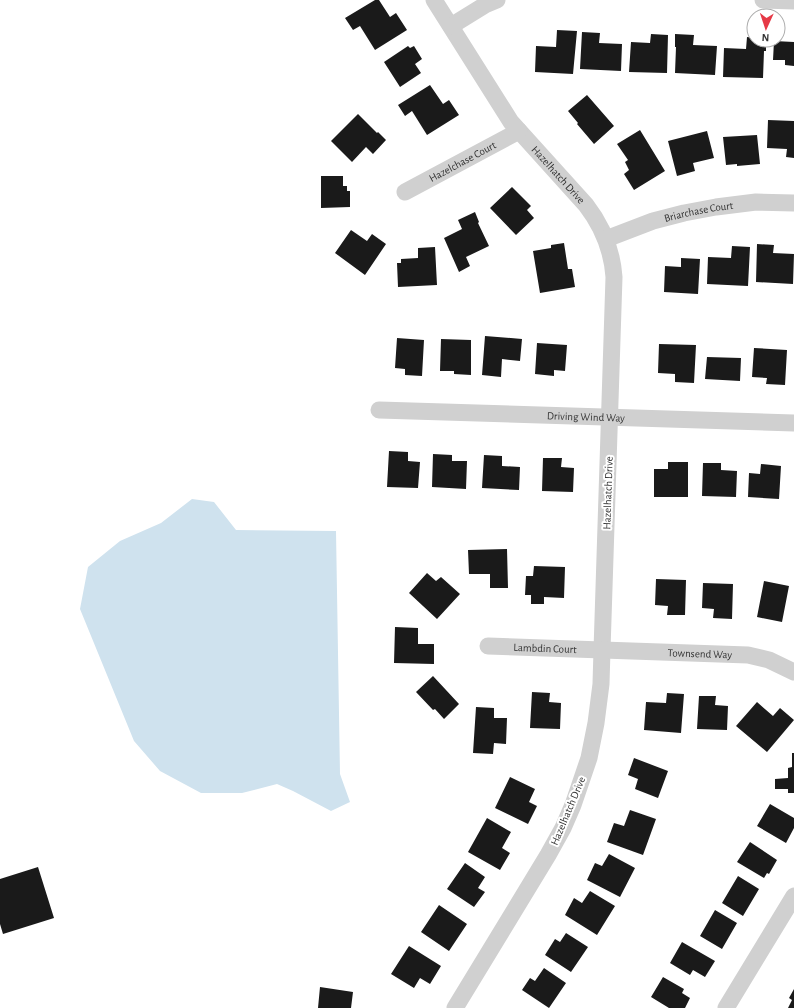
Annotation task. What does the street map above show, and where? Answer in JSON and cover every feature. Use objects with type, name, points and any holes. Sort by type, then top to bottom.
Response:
[{"type":"street","name":"Hazelhatch Drive","points":[[434,0],[518,132],[586,205],[596,219],[606,240],[613,262],[614,277],[600,698],[589,758],[573,805],[546,860],[455,1008]]},
{"type":"street","points":[[451,26],[485,5],[497,0]]},
{"type":"street","points":[[763,0],[794,1]]},
{"type":"street","name":"Hazelchase Court","points":[[405,192],[518,132]]},
{"type":"street","name":"Briarchase Court","points":[[606,240],[653,221],[684,213],[756,202],[794,203]]},
{"type":"street","name":"Driving Wind Way","points":[[379,410],[794,424]]},
{"type":"street","name":"Lambdin Court","points":[[488,646],[602,650]]},
{"type":"street","name":"Townsend Way","points":[[602,650],[748,655],[769,660],[794,672]]},
{"type":"street","points":[[726,1008],[794,896]]},
{"type":"water","points":[[192,499],[214,502],[236,530],[336,531],[340,774],[350,802],[331,811],[277,784],[242,793],[201,793],[160,771],[134,741],[80,609],[88,567],[120,541],[161,523]]},
{"type":"building","points":[[375,0],[379,0],[390,17],[396,13],[407,30],[375,50],[360,26],[353,30],[345,18]]},
{"type":"building","points":[[557,30],[577,31],[573,74],[535,72],[536,46],[556,47]]},
{"type":"building","points":[[582,32],[600,33],[599,43],[622,44],[621,71],[580,69]]},
{"type":"building","points":[[651,34],[668,35],[667,73],[629,72],[631,42],[650,43]]},
{"type":"building","points":[[675,34],[694,35],[693,45],[717,46],[715,75],[675,73]]},
{"type":"building","points":[[786,42],[794,42],[794,66],[785,65],[785,60],[773,60],[774,48],[786,48]]},
{"type":"building","points":[[408,46],[410,48],[414,46],[422,59],[415,64],[421,73],[400,87],[384,62]]},
{"type":"building","points":[[724,48],[766,48],[766,51],[764,51],[763,78],[723,77]]},
{"type":"building","points":[[430,85],[443,104],[449,100],[459,115],[427,135],[412,111],[405,116],[398,105]]},
{"type":"building","points":[[587,95],[614,126],[594,144],[568,111]]},
{"type":"building","points":[[358,114],[386,140],[373,154],[366,147],[352,162],[331,141]]},
{"type":"building","points":[[768,120],[794,121],[794,158],[786,157],[787,149],[767,148]]},
{"type":"building","points":[[640,130],[665,171],[634,190],[624,174],[629,170],[625,162],[628,160],[617,144]]},
{"type":"building","points":[[707,131],[714,158],[693,163],[695,171],[677,176],[668,141]]},
{"type":"building","points":[[757,135],[760,164],[737,166],[737,164],[726,165],[723,137]]},
{"type":"building","points":[[321,176],[343,176],[343,186],[347,186],[347,191],[350,191],[350,207],[321,208]]},
{"type":"building","points":[[512,187],[531,206],[527,210],[534,218],[516,235],[490,208]]},
{"type":"building","points":[[475,212],[479,222],[478,223],[489,246],[466,257],[470,266],[459,272],[444,238],[462,229],[458,220]]},
{"type":"building","points":[[351,230],[367,241],[372,234],[386,244],[365,275],[335,253]]},
{"type":"building","points":[[564,243],[568,269],[572,269],[575,287],[540,293],[533,251],[551,248],[551,245]]},
{"type":"building","points":[[757,244],[774,245],[773,253],[794,254],[793,284],[756,282]]},
{"type":"building","points":[[732,246],[750,247],[748,286],[707,284],[708,257],[731,258]]},
{"type":"building","points":[[435,247],[437,285],[398,287],[397,263],[401,263],[401,259],[418,258],[418,248]]},
{"type":"building","points":[[681,258],[700,259],[698,294],[664,292],[665,266],[681,267]]},
{"type":"building","points":[[485,336],[522,339],[520,361],[502,359],[501,377],[482,375]]},
{"type":"building","points":[[397,338],[424,340],[422,376],[405,375],[405,369],[395,368]]},
{"type":"building","points":[[441,339],[471,340],[471,375],[454,374],[454,371],[440,371]]},
{"type":"building","points":[[537,343],[567,345],[565,371],[554,370],[554,376],[535,374]]},
{"type":"building","points":[[659,344],[696,345],[694,383],[675,382],[675,374],[658,373]]},
{"type":"building","points":[[754,348],[787,350],[785,385],[766,384],[767,378],[752,377]]},
{"type":"building","points":[[707,357],[741,358],[740,381],[705,379]]},
{"type":"building","points":[[389,451],[408,452],[408,461],[420,462],[418,488],[387,487]]},
{"type":"building","points":[[433,454],[452,455],[452,461],[467,461],[466,489],[432,487]]},
{"type":"building","points":[[484,455],[502,456],[502,466],[520,467],[519,490],[482,488]]},
{"type":"building","points":[[543,458],[562,458],[561,467],[574,468],[573,492],[542,491]]},
{"type":"building","points":[[668,462],[688,462],[688,497],[654,497],[654,469],[668,469]]},
{"type":"building","points":[[703,463],[721,463],[721,470],[737,471],[736,497],[702,496]]},
{"type":"building","points":[[761,464],[781,466],[779,499],[748,497],[749,473],[760,474]]},
{"type":"building","points":[[507,549],[508,588],[490,588],[490,574],[469,574],[468,550]]},
{"type":"building","points":[[534,566],[565,567],[564,598],[544,597],[544,604],[531,604],[531,595],[525,595],[526,576],[533,576]]},
{"type":"building","points":[[427,573],[436,581],[441,577],[460,594],[437,619],[409,593]]},
{"type":"building","points":[[656,579],[686,580],[685,615],[667,615],[668,606],[655,605]]},
{"type":"building","points":[[764,581],[789,586],[782,622],[757,617]]},
{"type":"building","points":[[703,583],[733,584],[732,619],[713,618],[714,609],[702,608]]},
{"type":"building","points":[[395,627],[418,628],[418,644],[434,644],[434,664],[394,663]]},
{"type":"building","points":[[433,676],[459,704],[444,719],[416,692]]},
{"type":"building","points":[[532,692],[550,693],[549,702],[561,703],[560,729],[530,728]]},
{"type":"building","points":[[667,693],[684,694],[681,733],[644,730],[646,702],[666,703]]},
{"type":"building","points":[[699,696],[716,696],[715,705],[728,706],[727,730],[697,729]]},
{"type":"building","points":[[757,702],[773,716],[780,708],[794,720],[767,752],[736,726]]},
{"type":"building","points":[[476,707],[494,708],[494,718],[507,718],[506,744],[494,743],[493,754],[473,753]]},
{"type":"building","points":[[792,753],[794,753],[794,793],[788,793],[788,789],[775,789],[775,779],[788,778],[788,768],[792,767]]},
{"type":"building","points":[[634,758],[668,771],[658,798],[635,789],[638,779],[628,775]]},
{"type":"building","points":[[510,777],[535,789],[529,802],[537,806],[528,824],[495,808]]},
{"type":"building","points":[[770,804],[794,818],[794,828],[786,843],[757,826]]},
{"type":"building","points":[[630,810],[656,819],[643,855],[607,842],[614,823],[624,826]]},
{"type":"building","points":[[487,818],[511,832],[502,848],[510,853],[500,870],[468,852]]},
{"type":"building","points":[[750,842],[777,860],[769,874],[767,873],[764,878],[737,862]]},
{"type":"building","points":[[609,854],[635,868],[620,897],[587,880],[595,863],[602,866]]},
{"type":"building","points":[[465,863],[485,877],[478,888],[485,892],[474,907],[447,889]]},
{"type":"building","points":[[38,867],[54,918],[3,934],[0,924],[0,879]]},
{"type":"building","points":[[738,876],[759,889],[743,916],[722,903]]},
{"type":"building","points":[[590,891],[615,906],[597,935],[565,915],[574,898],[582,903]]},
{"type":"building","points":[[439,905],[467,924],[449,951],[421,932]]},
{"type":"building","points":[[715,910],[737,923],[722,949],[700,936]]},
{"type":"building","points":[[566,933],[588,947],[571,972],[545,955],[555,939],[560,942]]},
{"type":"building","points":[[682,942],[715,961],[705,977],[693,970],[690,975],[670,963]]},
{"type":"building","points":[[409,946],[441,966],[430,984],[420,978],[414,988],[391,974]]},
{"type":"building","points":[[544,968],[566,983],[549,1008],[522,990],[530,978],[535,981]]},
{"type":"building","points":[[663,977],[684,989],[682,993],[690,998],[685,1008],[669,1008],[651,997]]},
{"type":"building","points":[[320,987],[353,992],[351,1008],[318,1008]]},
{"type":"building","points":[[794,989],[794,1008],[788,1008],[792,1000],[789,998]]}]
